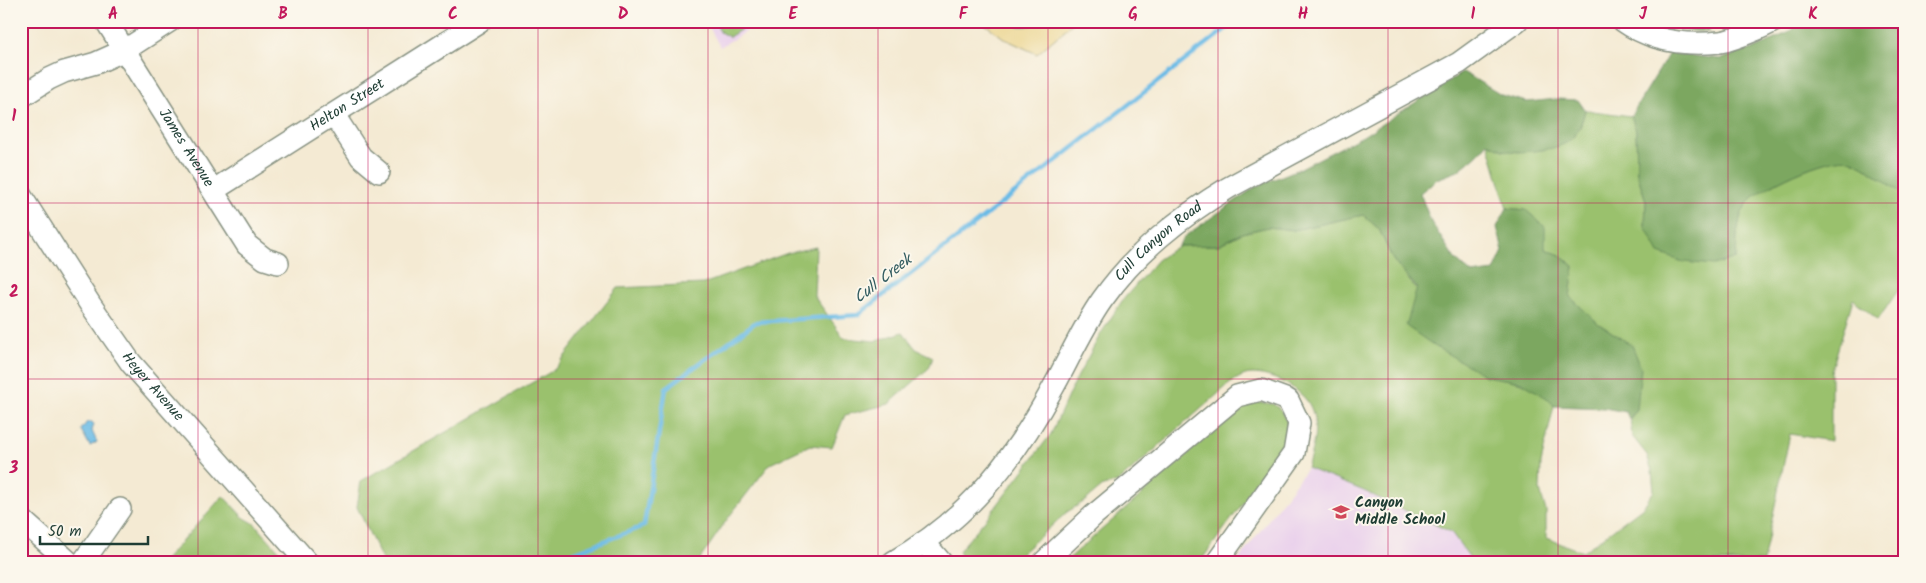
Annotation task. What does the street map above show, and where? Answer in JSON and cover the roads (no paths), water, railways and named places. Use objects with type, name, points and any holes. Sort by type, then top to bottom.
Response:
[{"type":"street","name":"James Avenue","points":[[106,21],[247,244],[265,259],[278,263]]},
{"type":"street","points":[[21,97],[64,72],[96,63],[125,50],[170,21]]},
{"type":"street","name":"Helton Street","points":[[214,190],[480,21]]},
{"type":"street","name":"Cull Canyon Road","points":[[894,562],[924,542],[982,493],[1002,470],[1032,425],[1083,330],[1102,300],[1136,259],[1161,234],[1199,206],[1228,188],[1459,63],[1517,21]]},
{"type":"street","points":[[1622,21],[1634,29],[1670,42],[1721,42],[1774,21]]},
{"type":"street","points":[[334,115],[361,157],[379,172]]},
{"type":"street","name":"Heyer Avenue","points":[[21,196],[90,304],[131,363],[307,562]]},
{"type":"street","points":[[1044,562],[1094,515],[1237,396],[1261,390],[1288,400],[1299,423],[1294,453],[1217,562]]},
{"type":"street","points":[[84,562],[120,509]]},
{"type":"street","points":[[21,519],[69,562]]},
{"type":"street","points":[[924,542],[941,562]]},
{"type":"water","points":[[1007,21],[1046,21],[1021,26]]},
{"type":"water","points":[[87,422],[94,424],[92,431],[97,442],[90,446],[81,430]]},
{"type":"waterway","name":"Cull Creek","points":[[549,562],[644,526],[666,388],[756,322],[858,315],[1236,21]]},
{"type":"place","name":"Canyon Middle School","points":[[1341,512]]}]
